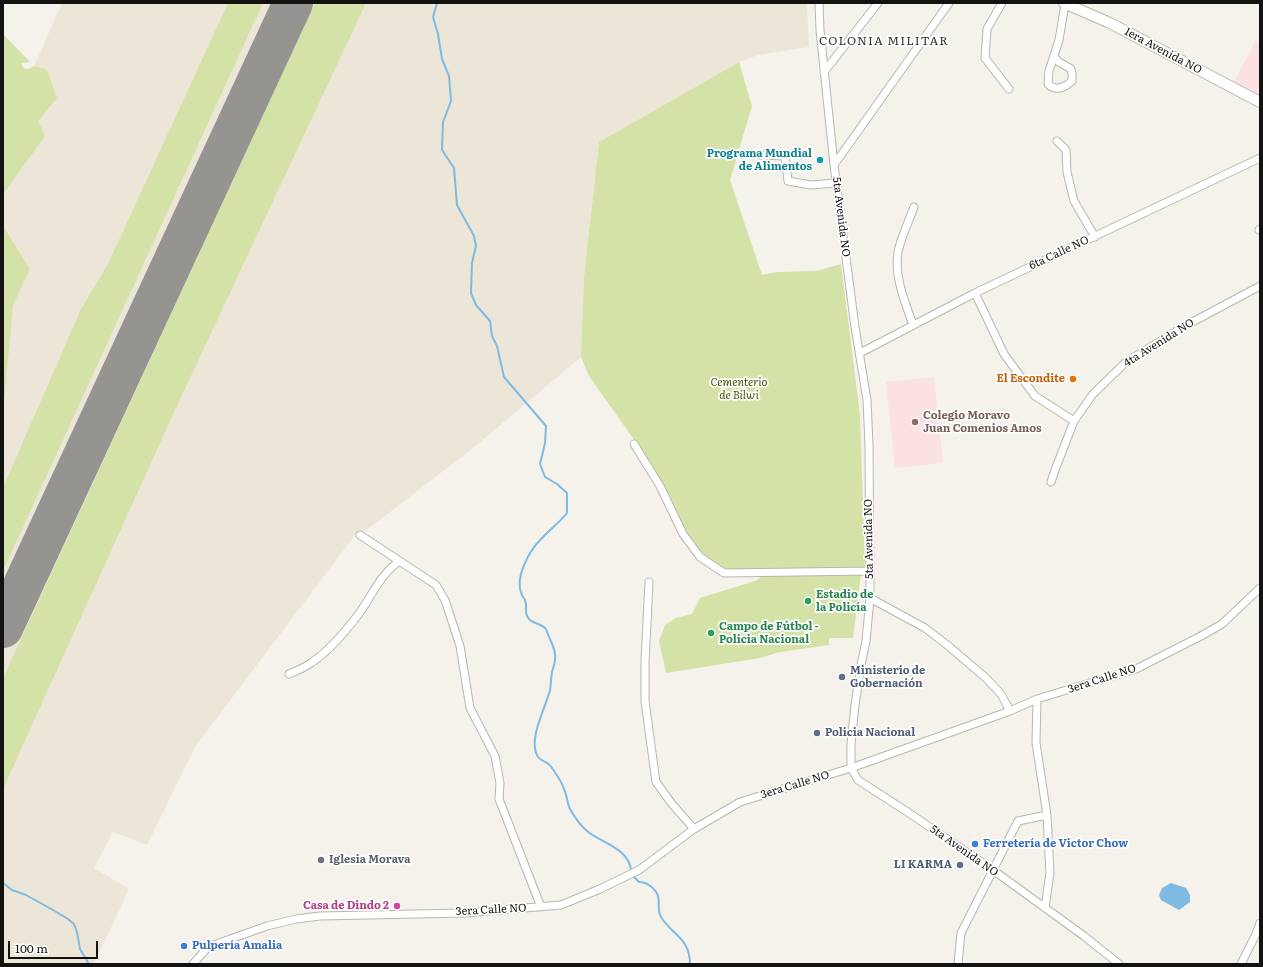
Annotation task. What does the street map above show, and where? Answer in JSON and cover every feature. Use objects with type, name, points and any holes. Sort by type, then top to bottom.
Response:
[{"type":"street","name":"5ta Avenida NO","points":[[819,3],[824,72],[836,183],[855,327],[867,400],[869,445],[870,598],[866,641],[855,705],[851,744],[851,768],[858,780],[993,870],[1084,936],[1119,964]]},
{"type":"street","points":[[824,72],[878,3]]},
{"type":"street","points":[[834,165],[949,3]]},
{"type":"street","points":[[1002,3],[987,28],[985,58],[1009,89]]},
{"type":"street","points":[[1054,57],[1059,62],[1071,69],[1072,81],[1067,86],[1054,88],[1048,84],[1049,71],[1059,40],[1065,3]]},
{"type":"street","name":"1era Avenida NO","points":[[1065,3],[1110,23],[1260,102]]},
{"type":"street","points":[[1057,141],[1066,150],[1067,172],[1074,201],[1095,237]]},
{"type":"street","points":[[760,155],[785,156],[788,181],[811,185],[836,183]]},
{"type":"street","name":"6ta Calle NO","points":[[860,353],[975,293],[1260,158]]},
{"type":"street","points":[[913,325],[899,285],[897,259],[898,250],[914,207]]},
{"type":"street","name":"4ta Avenida NO","points":[[1051,482],[1074,421],[1093,394],[1126,362],[1185,326],[1260,286]]},
{"type":"street","points":[[975,293],[1004,354],[1036,396],[1074,421]]},
{"type":"street","points":[[634,444],[660,486],[683,534],[700,557],[724,573],[870,571]]},
{"type":"street","points":[[360,535],[436,585],[445,600],[460,646],[470,708],[495,756],[500,783],[498,799],[541,907]]},
{"type":"street","points":[[289,674],[310,664],[328,649],[359,614],[389,568],[399,561]]},
{"type":"street","points":[[649,582],[645,662],[645,701],[656,782],[672,804],[694,829]]},
{"type":"street","name":"3era Calle NO","points":[[193,964],[208,947],[267,926],[296,919],[318,917],[464,913],[562,905],[639,870],[694,829],[740,802],[851,768],[1010,711],[1037,699],[1136,669],[1222,624],[1260,588]]},
{"type":"street","points":[[870,598],[925,628],[946,644],[986,678],[1001,694],[1010,711]]},
{"type":"street","points":[[1037,699],[1036,743],[1048,815],[1050,873],[1045,908]]},
{"type":"street","points":[[958,964],[961,933],[1018,821],[1048,815]]},
{"type":"street","points":[[1241,964],[1260,923]]},
{"type":"shaded area","points":[[62,3],[807,3],[809,47],[758,55],[739,62],[599,142],[584,275],[581,357],[472,449],[360,535],[355,535],[195,747],[147,845],[113,832],[94,868],[129,889],[94,964],[3,964],[3,136]]},
{"type":"shaded area","points":[[1256,40],[1260,42],[1260,95],[1234,82]]},
{"type":"shaded area","name":"Colegio Moravo Juan Comenios Amos","points":[[934,377],[943,463],[895,468],[886,382]]},
{"type":"green space","points":[[228,3],[263,3],[3,571],[3,488],[81,309],[108,264]]},
{"type":"green space","points":[[315,3],[366,3],[175,410],[3,789],[3,678]]},
{"type":"green space","points":[[3,34],[30,62],[21,63],[23,68],[29,69],[34,66],[47,70],[57,98],[38,121],[45,136],[3,194]]},
{"type":"green space","name":"Cementerio de Bilwi","points":[[739,62],[752,106],[730,180],[762,275],[777,272],[816,271],[841,264],[860,415],[865,567],[725,570],[704,555],[686,532],[637,444],[589,376],[581,357],[584,276],[599,142]]},
{"type":"green space","points":[[3,226],[30,269],[13,305],[3,413]]},
{"type":"green space","points":[[766,574],[861,574],[853,638],[829,638],[829,645],[780,652],[760,658],[666,673],[659,641],[665,625],[676,618],[692,614],[700,598],[755,581]]},
{"type":"water","points":[[1171,883],[1186,888],[1190,895],[1190,902],[1179,910],[1161,900],[1159,895],[1162,888]]},
{"type":"waterway","points":[[437,3],[433,17],[438,34],[442,59],[449,76],[451,101],[443,122],[442,150],[454,168],[457,205],[474,236],[476,246],[472,263],[471,293],[476,305],[490,321],[492,336],[497,346],[504,377],[546,426],[545,443],[540,464],[545,477],[557,484],[567,493],[567,513],[536,544],[524,565],[520,581],[520,588],[526,603],[526,613],[530,620],[546,629],[554,648],[555,656],[550,690],[536,733],[535,750],[538,757],[551,766],[559,778],[565,791],[570,809],[580,824],[587,831],[621,852],[630,864],[631,872]]},
{"type":"waterway","points":[[633,876],[639,882],[650,886],[657,893],[660,915],[665,923],[684,942],[689,955],[690,964]]},
{"type":"waterway","points":[[3,883],[12,890],[26,895],[53,910],[74,924],[80,949],[89,964]]},
{"type":"runway","points":[[3,628],[293,3]]},
{"type":"place","name":"Programa Mundial de Alimentos","points":[[820,160]]},
{"type":"place","name":"El Escondite","points":[[1073,379]]},
{"type":"place","name":"Colegio Moravo Juan Comenios Amos","points":[[915,422]]},
{"type":"place","name":"Estadio de la Policía","points":[[808,601]]},
{"type":"place","name":"Campo de Fútbol - Policia Nacional","points":[[711,633]]},
{"type":"place","name":"Ministerio de Gobernación","points":[[842,677]]},
{"type":"place","name":"Policia Nacional","points":[[817,733]]},
{"type":"place","name":"Ferretería de Victor Chow","points":[[975,844]]},
{"type":"place","name":"Iglesia Morava","points":[[321,860]]},
{"type":"place","name":"LI KARMA","points":[[960,865]]},
{"type":"place","name":"Casa de Dindo 2","points":[[397,906]]},
{"type":"place","name":"Pulpería Amalia","points":[[184,946]]},
{"type":"district","name":"COLONIA MILITAR","points":[[884,41]]}]
